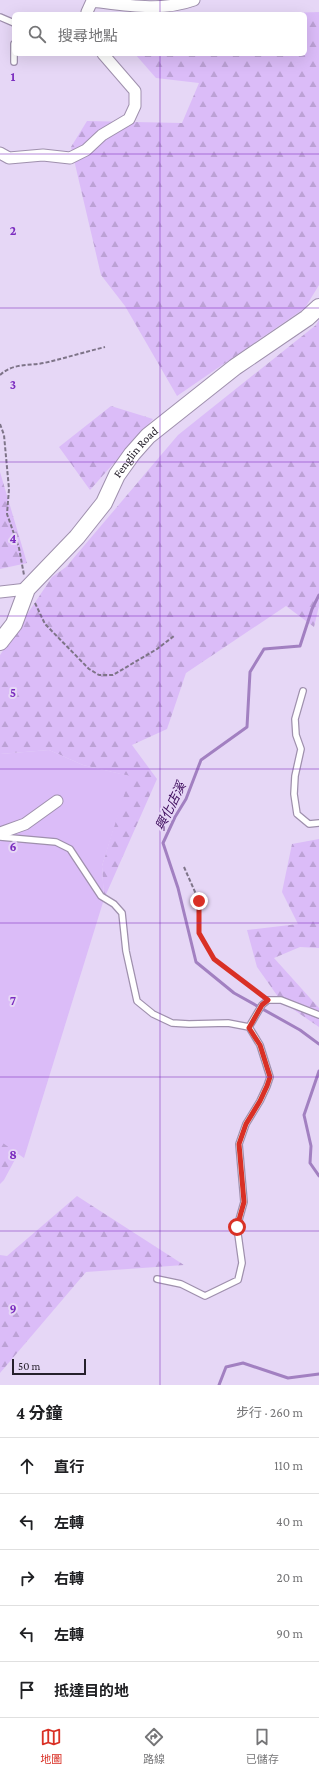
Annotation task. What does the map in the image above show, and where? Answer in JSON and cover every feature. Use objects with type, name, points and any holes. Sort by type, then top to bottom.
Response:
[{"type":"street","points":[[86,12],[92,0],[140,7],[167,6],[194,0]]},
{"type":"street","points":[[0,153],[9,158],[43,155],[70,158],[86,150],[102,135],[129,119],[135,106],[135,91],[106,56]]},
{"type":"street","name":"Fenglin Road","points":[[0,642],[14,624],[27,589],[77,537],[104,503],[117,475],[132,454],[148,436],[235,367],[307,318],[319,307]]},
{"type":"street","points":[[0,592],[27,589]]},
{"type":"street","points":[[0,833],[25,824],[57,801]]},
{"type":"lane","points":[[0,17],[12,22]]},
{"type":"lane","points":[[14,56],[14,62]]},
{"type":"lane","points":[[303,691],[295,719],[296,735],[302,749],[295,776],[294,794],[297,814],[309,824],[319,824]]},
{"type":"lane","points":[[0,836],[56,842],[70,849],[101,896],[114,904],[122,913],[126,951],[137,1001],[153,1014],[172,1023],[228,1023],[249,1028],[260,1045],[270,1077],[262,1096],[246,1124],[239,1144],[244,1202],[237,1227],[242,1263],[238,1280],[205,1296],[181,1284],[157,1279]]},
{"type":"lane","points":[[249,1028],[262,1005],[268,1000],[281,1000],[319,1015]]},
{"type":"path","points":[[0,375],[6,369],[24,364],[43,363],[105,347]]},
{"type":"path","points":[[0,424],[4,435],[9,489],[7,514],[20,548],[27,589],[32,595],[45,624],[89,669],[99,674],[113,675],[157,649],[174,636]]},
{"type":"path","points":[[184,867],[199,901],[199,933],[214,959],[268,1000]]},
{"type":"green space","points":[[307,12],[319,12],[319,285],[305,308],[177,396],[125,306],[101,275],[71,147],[87,121],[182,123],[199,83],[156,78],[137,56],[307,56]]},
{"type":"green space","points":[[319,320],[319,606],[314,627],[286,606],[186,673],[167,729],[132,745],[157,779],[104,899],[102,866],[129,776],[83,765],[49,750],[0,754],[0,655],[52,577],[66,567],[178,435],[316,325]]},
{"type":"green space","points":[[111,406],[153,419],[90,490],[59,447]]},
{"type":"green space","points":[[0,472],[27,563],[0,569]]},
{"type":"green space","points":[[49,750],[83,765],[130,776],[102,866],[104,899],[24,1158],[0,1141],[0,754]]},
{"type":"green space","points":[[319,839],[319,948],[300,947],[274,958],[319,1008],[319,1027],[281,1001],[257,967],[247,930],[298,924],[282,892],[292,844]]},
{"type":"green space","points":[[0,1139],[19,1152],[4,1180],[0,1184]]},
{"type":"green space","points":[[77,1196],[184,1265],[86,1272],[0,1373],[0,1255],[7,1256]]},
{"type":"waterway","name":"興化店溪","points":[[319,595],[312,609],[300,646],[264,649],[250,672],[247,727],[201,760],[186,799],[175,817],[163,843],[178,888],[196,962],[234,993],[300,1030],[319,1044]]},
{"type":"waterway","name":"興化店溪","points":[[319,1071],[304,1115],[311,1146],[310,1163],[319,1176]]},
{"type":"waterway","name":"興化店溪","points":[[219,1385],[226,1367],[243,1363],[288,1378],[319,1374]]},
{"type":"route","points":[[199,901],[199,933],[214,959],[268,1000],[262,1005],[249,1028],[260,1045],[270,1077],[260,1101],[246,1124],[239,1144],[240,1163],[243,1176],[244,1202],[237,1227]]}]
